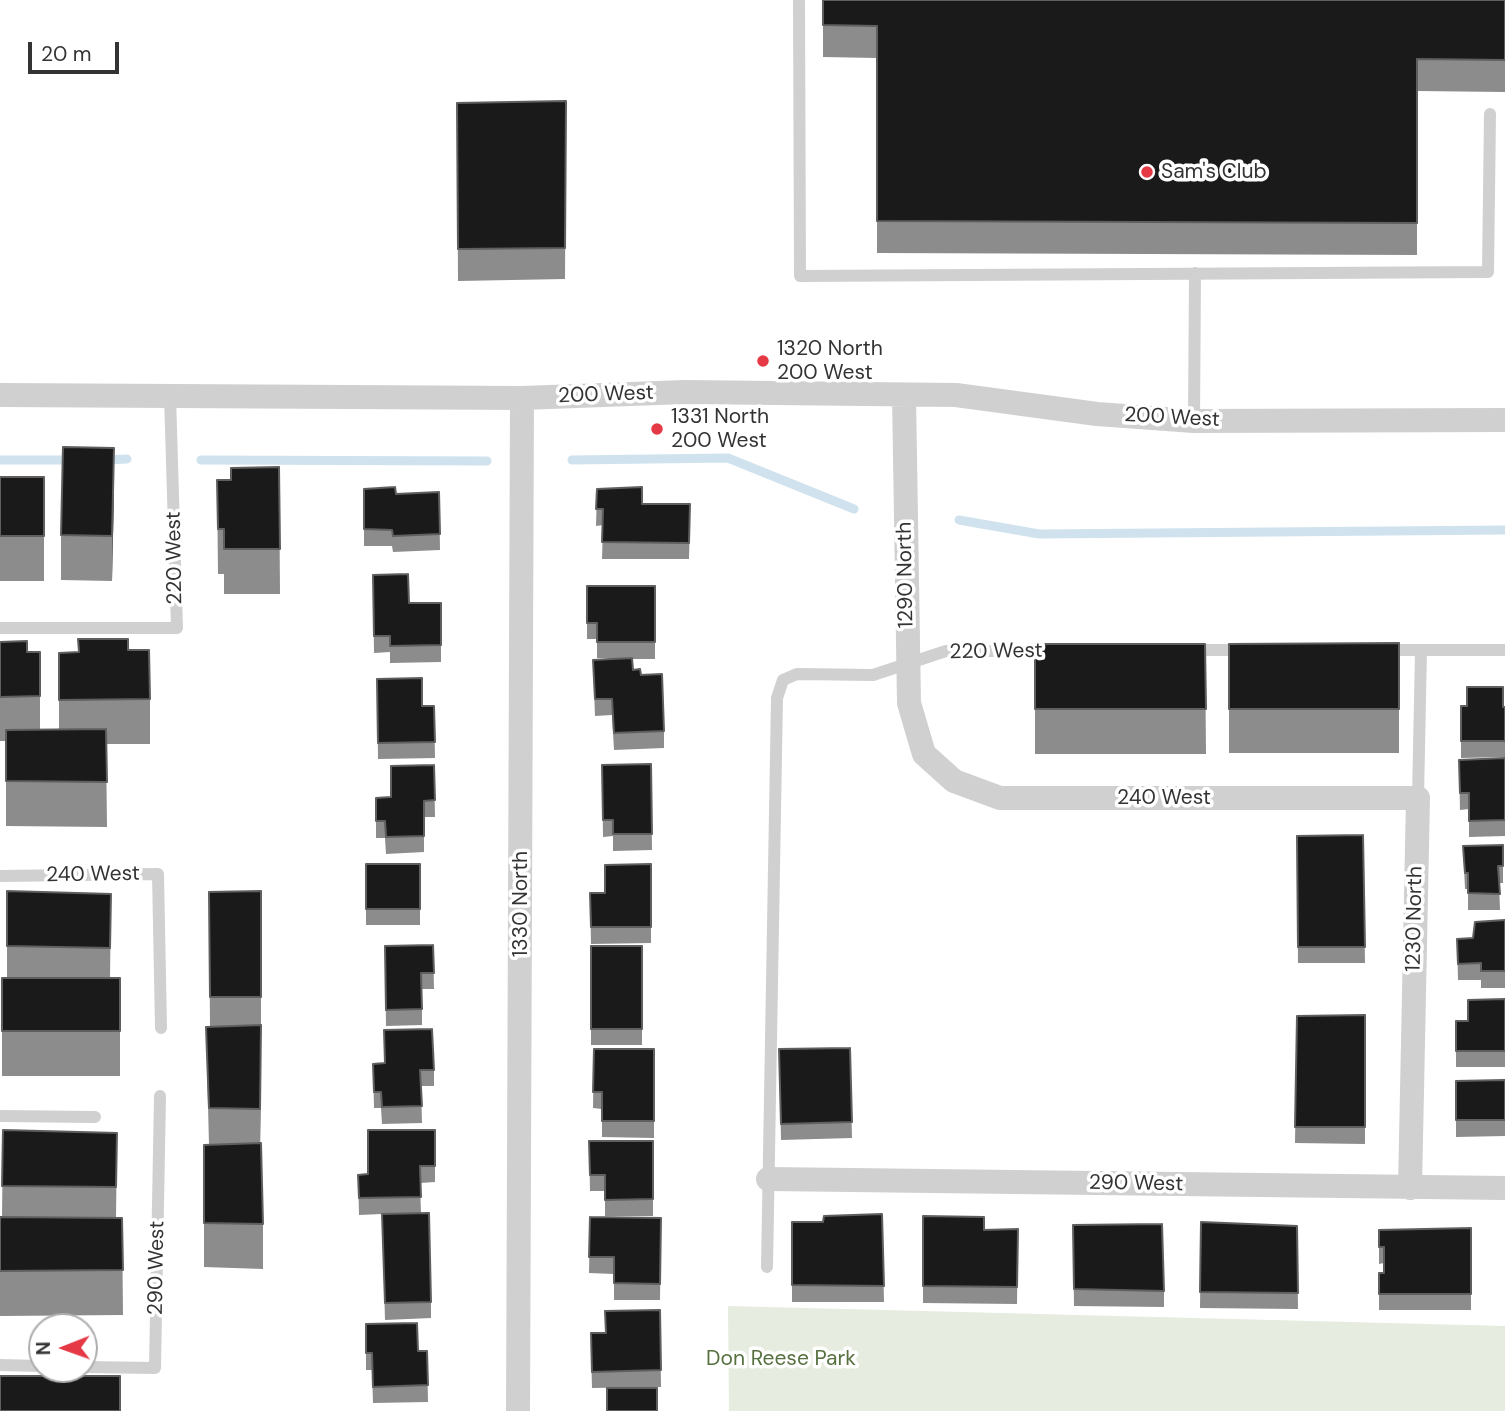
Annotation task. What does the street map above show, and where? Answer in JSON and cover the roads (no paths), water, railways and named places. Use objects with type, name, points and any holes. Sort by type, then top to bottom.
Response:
[{"type":"street","name":"200 West","points":[[0,395],[522,398],[685,393],[956,395],[1097,414],[1194,421],[1505,420]]},
{"type":"street","name":"1290 North","points":[[904,395],[909,703],[924,754]]},
{"type":"street","name":"1330 North","points":[[518,1411],[522,398]]},
{"type":"street","name":"240 West","points":[[924,754],[954,781],[1000,798],[1418,798]]},
{"type":"street","name":"1230 North","points":[[1410,1188],[1418,798]]},
{"type":"street","name":"290 West","points":[[768,1179],[1505,1188]]},
{"type":"lane","points":[[799,0],[800,276],[1488,272],[1490,114]]},
{"type":"lane","points":[[1194,421],[1195,273]]},
{"type":"lane","name":"220 West","points":[[0,628],[177,628],[170,396]]},
{"type":"lane","points":[[1183,650],[1253,650]]},
{"type":"lane","points":[[1365,650],[1505,650]]},
{"type":"lane","name":"1230 North","points":[[1418,798],[1421,650]]},
{"type":"lane","name":"220 West","points":[[767,1267],[777,698],[783,680],[797,674],[873,675],[946,651],[1058,651]]},
{"type":"lane","name":"240 West","points":[[0,876],[158,874],[161,1028]]},
{"type":"lane","name":"290 West","points":[[98,1367],[155,1368],[160,1096]]},
{"type":"lane","points":[[0,1116],[94,1117]]},
{"type":"lane","points":[[0,1365],[28,1366]]},
{"type":"waterway","points":[[572,460],[728,458],[854,509]]},
{"type":"waterway","points":[[104,460],[127,459]]},
{"type":"waterway","points":[[0,460],[73,460]]},
{"type":"waterway","points":[[201,460],[487,461]]},
{"type":"waterway","points":[[959,520],[1039,534],[1505,530]]},
{"type":"place","name":"Sam's Club","points":[[1147,172]]},
{"type":"place","name":"1320 North 200 West","points":[[763,361]]},
{"type":"place","name":"1331 North 200 West","points":[[657,429]]},
{"type":"park label","name":"Don Reese Park","points":[[781,1359]]}]
